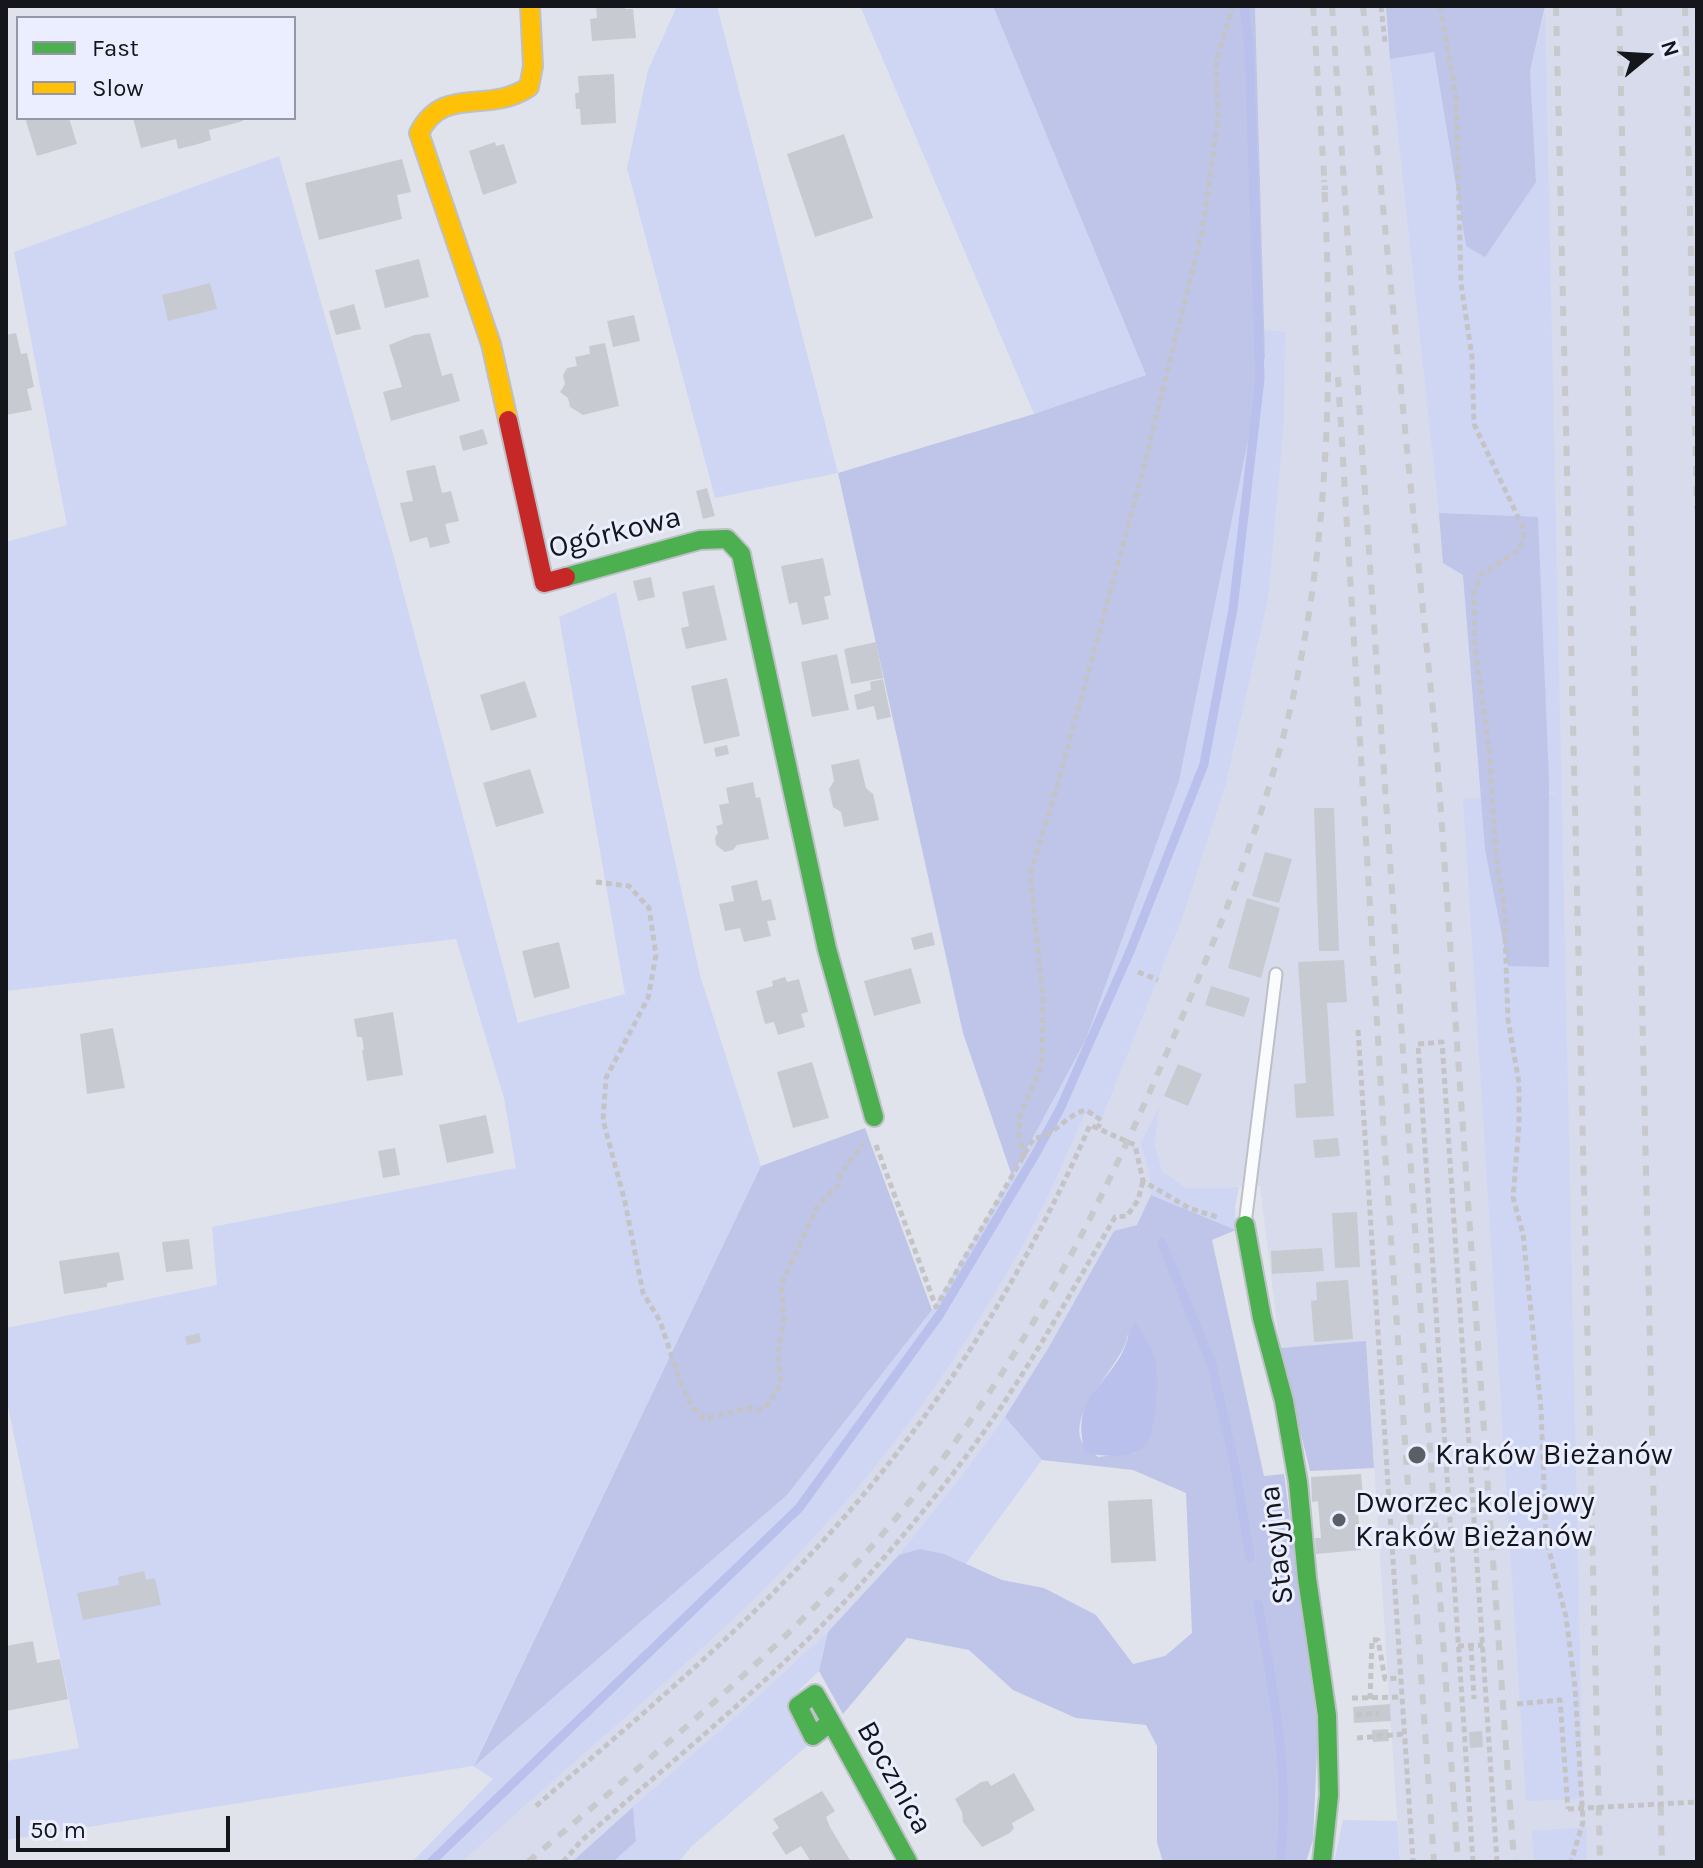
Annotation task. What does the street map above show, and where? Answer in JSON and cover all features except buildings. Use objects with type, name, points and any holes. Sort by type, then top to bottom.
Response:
[{"type":"street","name":"Ogórkowa","points":[[530,6],[533,66],[529,87],[515,97],[439,106],[424,118],[419,133],[491,344],[544,583],[700,540],[727,539],[741,554],[827,949],[874,1117]]},
{"type":"street","name":"Stacyjna","points":[[1245,1225],[1262,1318],[1284,1401],[1298,1482],[1307,1578],[1327,1715],[1329,1795],[1322,1862]]},
{"type":"street","name":"Bocznica","points":[[831,1722],[908,1862]]},
{"type":"lane","points":[[1245,1225],[1276,974]]},
{"type":"path","points":[[1024,1158],[1019,1133],[1020,1116],[1042,1064],[1043,997],[1030,875],[1140,482],[1202,232],[1218,119],[1216,61],[1233,6]]},
{"type":"path","points":[[1381,6],[1385,43]]},
{"type":"path","points":[[1440,6],[1456,96],[1461,284],[1472,357],[1474,424],[1525,532],[1519,550],[1481,575],[1474,593],[1475,648],[1489,750],[1497,865],[1504,904],[1508,1020],[1519,1083],[1513,1197],[1523,1234],[1541,1409],[1546,1538],[1566,1617],[1575,1687],[1583,1822],[1571,1862]]},
{"type":"path","points":[[596,882],[629,886],[649,908],[656,955],[648,998],[606,1078],[603,1120],[625,1202],[643,1293],[660,1321],[691,1405],[704,1419],[753,1407],[759,1410],[765,1408],[781,1384],[778,1354],[784,1317],[781,1285],[817,1207],[838,1185],[841,1173],[872,1135],[936,1307],[1034,1138],[1043,1138],[1077,1112],[1086,1110],[1101,1120],[1098,1128]]},
{"type":"path","points":[[1138,972],[1158,980]]},
{"type":"path","points":[[1358,1030],[1413,1862]]},
{"type":"path","points":[[1473,1862],[1418,1044],[1442,1042],[1497,1862]]},
{"type":"path","points":[[536,1806],[764,1601],[823,1541],[873,1482],[960,1366],[1034,1241],[1090,1125],[1135,1145],[1143,1181],[1138,1200],[1127,1216],[1115,1217],[1043,1342],[998,1411],[907,1530],[857,1588],[801,1644],[581,1841],[563,1862]]},
{"type":"path","points":[[1143,1181],[1189,1208]]},
{"type":"path","points":[[1370,1699],[1372,1640],[1378,1640],[1385,1679],[1400,1678]]},
{"type":"path","points":[[1471,1645],[1474,1699]]},
{"type":"path","points":[[1458,1646],[1483,1645]]},
{"type":"path","points":[[1341,1698],[1401,1697]]},
{"type":"path","points":[[1517,1704],[1560,1700],[1568,1809],[1697,1802]]},
{"type":"path","points":[[1354,1715],[1379,1713]]},
{"type":"path","points":[[1345,1739],[1404,1734]]},
{"type":"shaded area","points":[[677,6],[717,6],[838,473],[715,498],[627,168],[648,70]]},
{"type":"shaded area","points":[[860,6],[993,6],[1146,375],[1034,414]]},
{"type":"shaded area","points":[[993,6],[1255,6],[1265,357],[1179,781],[1086,1039],[1012,1176],[963,1033],[838,473],[1034,414],[1146,375]]},
{"type":"shaded area","points":[[1255,6],[1697,6],[1697,1862],[1400,1862],[1366,1342],[1280,1348],[1260,1186],[1186,1188],[1162,1171],[1155,1145],[1158,1114],[1148,1145],[1156,1206],[1076,1319],[1003,1437],[865,1610],[591,1862],[412,1862],[787,1495],[932,1310],[1011,1176],[1057,1089],[1179,781],[1265,357]]},
{"type":"shaded area","points":[[1386,6],[1545,6],[1530,71],[1536,182],[1485,257],[1466,246],[1434,52],[1390,59]]},
{"type":"shaded area","points":[[1545,12],[1583,1799],[1526,1801],[1463,799],[1557,793],[1549,791],[1538,518],[1439,513],[1390,59],[1434,51],[1466,246],[1536,182],[1530,71]]},
{"type":"shaded area","points":[[279,156],[392,550],[518,1023],[625,994],[559,617],[616,592],[700,975],[761,1166],[475,1763],[787,1495],[932,1310],[1012,1176],[1086,1039],[1179,781],[1265,357],[1264,330],[1285,332],[1284,421],[1268,599],[1225,786],[1182,918],[1101,1120],[1085,1113],[1034,1224],[990,1301],[932,1390],[868,1475],[774,1579],[723,1628],[462,1862],[412,1862],[493,1779],[473,1766],[6,1840],[6,1761],[79,1748],[6,1397],[6,1328],[217,1285],[212,1227],[516,1168],[504,1098],[456,939],[6,991],[6,542],[67,525],[14,252]]},
{"type":"shaded area","points":[[1439,513],[1538,517],[1549,780],[1549,967],[1508,966],[1485,849],[1463,575],[1443,563]]},
{"type":"shaded area","points":[[1159,1107],[1155,1145],[1162,1171],[1186,1188],[1239,1187],[1235,1207],[1236,1230],[1151,1195],[1141,1143]]},
{"type":"shaded area","points":[[865,1128],[932,1310],[787,1495],[474,1766],[761,1166]]},
{"type":"shaded area","points":[[1151,1195],[1236,1230],[1212,1240],[1264,1476],[1284,1474],[1318,1729],[1313,1840],[1306,1862],[1163,1862],[1157,1842],[1157,1746],[1146,1725],[1076,1718],[1013,1690],[969,1650],[907,1638],[843,1714],[819,1671],[828,1632],[899,1555],[920,1549],[944,1554],[1002,1580],[1044,1588],[1096,1615],[1133,1664],[1165,1656],[1192,1633],[1186,1493],[1133,1470],[1042,1460],[1005,1417],[1049,1347],[1114,1231],[1137,1225]],"holes":[[[1128,1334],[1145,1446],[1134,1453],[1098,1457],[1083,1444],[1080,1431],[1088,1403],[1124,1347]]]},
{"type":"shaded area","points":[[1135,1322],[1149,1345],[1156,1369],[1156,1405],[1149,1440],[1139,1450],[1125,1455],[1085,1452],[1082,1435],[1084,1410],[1120,1357]]},
{"type":"shaded area","points":[[1366,1341],[1374,1468],[1310,1471],[1280,1348]]},
{"type":"shaded area","points":[[1005,1417],[1042,1460],[965,1565],[933,1552],[899,1555],[961,1477]]},
{"type":"shaded area","points":[[828,1632],[819,1671],[788,1701],[807,1746],[692,1846],[679,1862],[613,1862],[636,1841],[633,1807]]},
{"type":"shaded area","points":[[633,1807],[636,1841],[613,1862],[572,1862]]},
{"type":"shaded area","points":[[1343,1820],[1397,1821],[1400,1862],[1334,1862]]},
{"type":"shaded area","points":[[1586,1827],[1587,1862],[1534,1862],[1532,1831]]},
{"type":"waterway","points":[[431,1862],[799,1508],[940,1314],[1035,1155],[1060,1109],[1131,949],[1204,764],[1233,609],[1260,379],[1249,44],[1244,6]]},
{"type":"waterway","points":[[1162,1243],[1212,1365],[1235,1467],[1250,1557]]},
{"type":"waterway","points":[[1258,1604],[1282,1765],[1280,1862]]},
{"type":"railway","points":[[1313,6],[1325,190]]},
{"type":"railway","points":[[1332,6],[1458,1862]]},
{"type":"railway","points":[[1363,6],[1436,741],[1514,1862]]},
{"type":"railway","points":[[1556,6],[1600,1862]]},
{"type":"railway","points":[[1619,6],[1662,1862]]},
{"type":"railway","points":[[1685,6],[1697,509]]},
{"type":"railway","points":[[528,1862],[763,1658],[851,1570],[892,1523],[933,1472],[1007,1366],[1071,1256],[1128,1140],[1194,990],[1247,854],[1289,714],[1303,648],[1321,515],[1326,448],[1328,314],[1324,180]]},
{"type":"railway","points":[[1338,377],[1384,1138],[1434,1862]]},
{"type":"traffic: fast","points":[[566,577],[700,540],[727,539],[741,554],[827,949],[874,1117]]},
{"type":"traffic: fast","points":[[1245,1225],[1262,1318],[1284,1401],[1298,1482],[1307,1578],[1327,1715],[1329,1795],[1322,1862]]},
{"type":"traffic: fast","points":[[831,1722],[813,1736],[798,1706],[815,1694],[827,1715],[839,1736],[908,1862]]},
{"type":"traffic: slow","points":[[508,420],[491,344],[419,133],[429,118],[441,109],[454,104],[498,99],[529,87],[533,66],[530,6]]},
{"type":"traffic: jam","points":[[508,420],[544,583],[566,577]]},
{"type":"place","name":"Kraków Bieżanów","points":[[1417,1455]]},
{"type":"place","name":"Dworzec kolejowy Kraków Bieżanów","points":[[1339,1520]]}]
